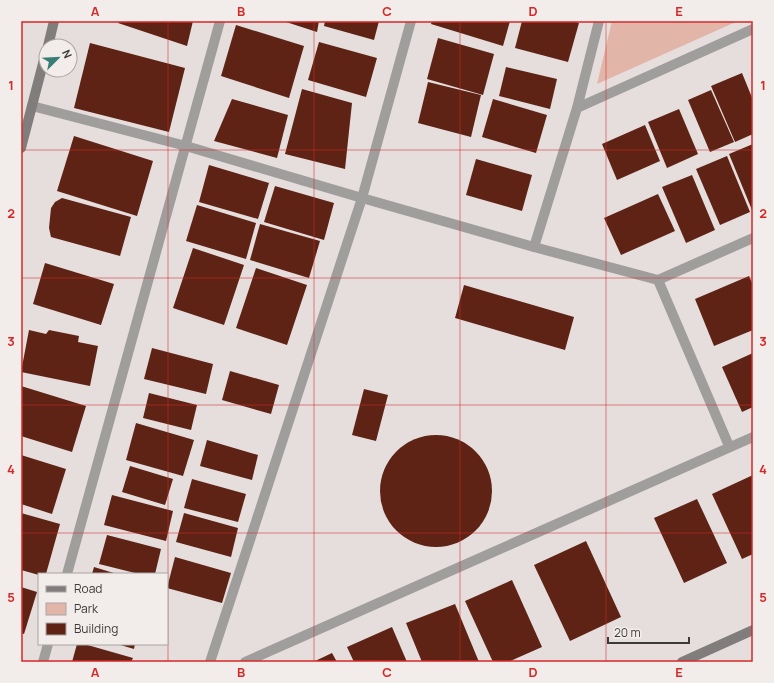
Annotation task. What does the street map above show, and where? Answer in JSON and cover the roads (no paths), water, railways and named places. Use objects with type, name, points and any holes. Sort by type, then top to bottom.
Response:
[{"type":"street","points":[[50,38],[54,21]]},
{"type":"street","points":[[67,573],[220,21]]},
{"type":"street","points":[[210,662],[362,198],[411,21]]},
{"type":"street","points":[[534,247],[577,108],[599,21]]},
{"type":"street","points":[[577,108],[753,30]]},
{"type":"street","points":[[21,148],[39,78]]},
{"type":"street","points":[[32,106],[186,146],[534,247],[658,280],[753,238]]},
{"type":"street","points":[[658,280],[729,446]]},
{"type":"street","points":[[245,662],[729,446],[753,437]]},
{"type":"street","points":[[682,662],[753,630]]},
{"type":"street","points":[[43,662],[48,645]]}]
